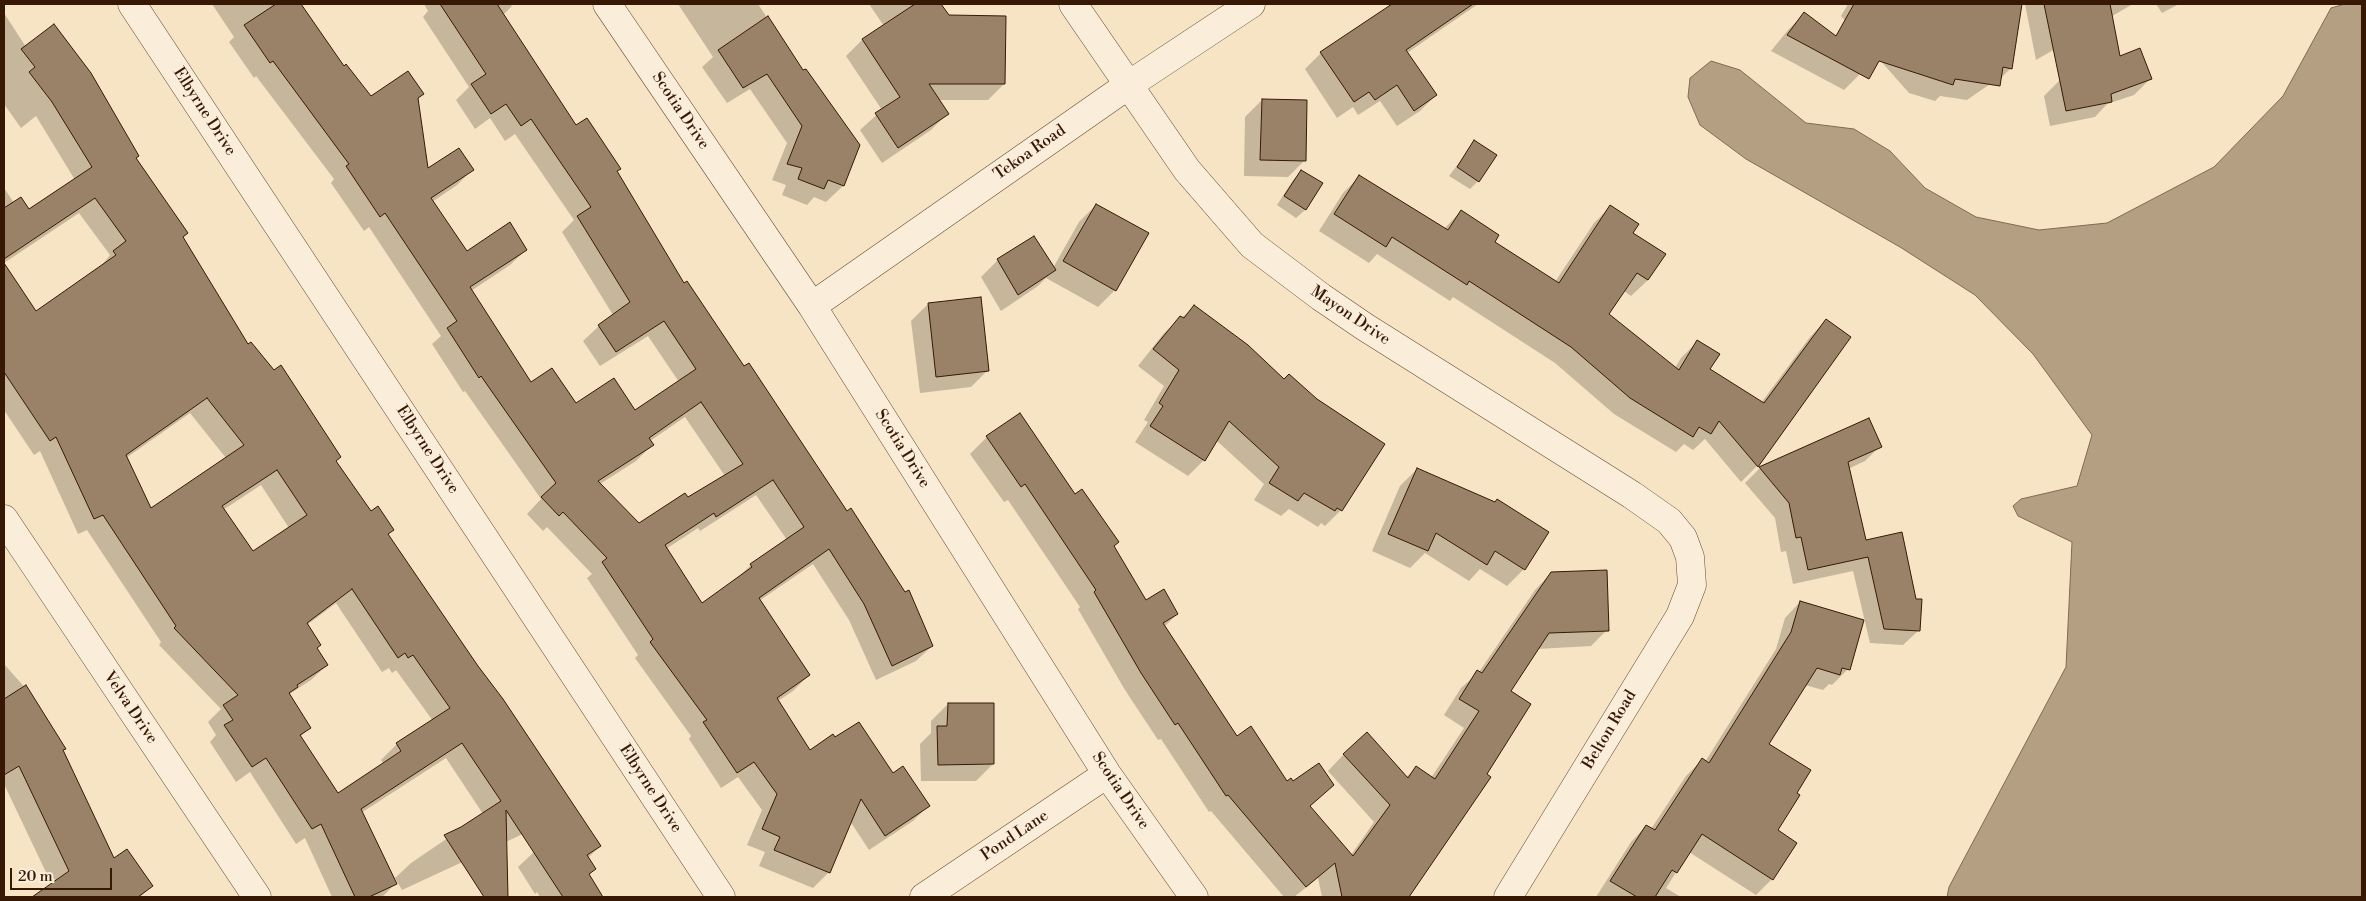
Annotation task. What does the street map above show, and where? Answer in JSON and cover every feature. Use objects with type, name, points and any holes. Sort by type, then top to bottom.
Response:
[{"type":"street","name":"Elbyrne Drive","points":[[132,4],[721,897]]},
{"type":"street","name":"Scotia Drive","points":[[607,4],[812,306],[1107,774],[1194,897]]},
{"type":"street","name":"Mayon Drive","points":[[1073,4],[1127,86],[1187,170],[1252,245],[1321,297],[1365,327],[1632,495],[1669,521],[1683,538],[1690,557]]},
{"type":"street","name":"Tekoa Road","points":[[812,306],[1127,86],[1251,4]]},
{"type":"street","name":"Velva Drive","points":[[4,519],[257,897]]},
{"type":"street","name":"Belton Road","points":[[1508,897],[1680,616],[1692,585],[1690,557]]},
{"type":"street","name":"Pond Lane","points":[[924,897],[1107,774]]},
{"type":"shaded area","points":[[2345,4],[2362,4],[2362,897],[1947,897],[1949,887],[2066,667],[2072,542],[2018,516],[2013,506],[2021,499],[2077,486],[2092,435],[2033,354],[1975,295],[1900,247],[1746,159],[1700,125],[1688,97],[1690,78],[1711,61],[1740,70],[1806,123],[1854,129],[1890,151],[1925,188],[1976,217],[2039,230],[2107,223],[2214,167],[2283,96],[2331,8]]},
{"type":"building","points":[[276,4],[301,4],[344,66],[346,64],[371,96],[408,71],[424,94],[418,98],[428,168],[459,148],[474,170],[431,198],[467,251],[510,222],[527,250],[470,287],[531,382],[552,368],[576,403],[614,378],[635,410],[696,369],[664,321],[616,352],[598,325],[630,302],[577,216],[591,207],[531,119],[521,126],[506,104],[491,114],[471,84],[486,74],[440,4],[497,4],[576,125],[587,118],[621,169],[617,171],[684,283],[687,281],[744,366],[749,363],[847,511],[851,508],[905,592],[909,590],[933,646],[892,666],[864,604],[829,549],[759,598],[810,675],[777,698],[810,750],[833,734],[835,737],[859,722],[893,773],[903,766],[930,806],[885,836],[861,799],[830,873],[774,850],[780,837],[762,829],[777,794],[754,762],[737,773],[703,722],[707,720],[650,642],[653,639],[602,562],[607,558],[563,512],[559,516],[541,497],[556,483],[481,376],[479,378],[447,328],[457,321],[385,213],[380,217],[346,166],[349,164],[273,61],[270,63],[244,25]],"holes":[[[701,402],[743,464],[688,497],[685,493],[639,523],[598,481],[654,445],[649,438]],[[773,480],[804,527],[750,564],[752,567],[702,603],[665,545],[714,513],[716,517]]]},
{"type":"building","points":[[915,4],[941,4],[949,15],[1006,16],[1005,84],[929,84],[949,114],[898,148],[875,113],[900,97],[862,39]]},
{"type":"building","points":[[1392,4],[1473,4],[1406,50],[1437,95],[1414,111],[1397,85],[1375,100],[1369,92],[1354,102],[1320,52]]},
{"type":"building","points":[[1854,4],[2022,4],[2012,69],[2003,67],[2000,86],[1955,79],[1953,85],[1879,61],[1869,79],[1787,35],[1804,12],[1836,36]]},
{"type":"building","points":[[2044,4],[2110,4],[2120,56],[2140,48],[2152,79],[2111,94],[2112,102],[2066,111]]},
{"type":"building","points":[[768,16],[803,70],[806,69],[860,145],[844,186],[828,180],[824,189],[798,179],[802,168],[787,164],[802,126],[767,74],[743,88],[718,50]]},
{"type":"building","points":[[54,24],[91,73],[139,156],[136,158],[188,233],[183,237],[248,344],[251,342],[274,370],[281,365],[341,457],[336,461],[371,511],[378,506],[394,530],[388,534],[478,666],[503,699],[601,846],[587,855],[596,869],[589,874],[603,897],[563,897],[506,810],[508,897],[484,897],[444,835],[461,827],[501,801],[462,743],[361,809],[397,884],[369,897],[355,897],[321,824],[312,829],[266,758],[252,767],[224,725],[233,720],[223,705],[238,695],[174,628],[176,626],[103,515],[94,519],[56,437],[50,441],[4,372],[4,263],[36,311],[116,255],[113,251],[126,241],[95,198],[4,259],[4,208],[21,197],[29,209],[92,167],[52,102],[29,72],[35,67],[21,49]],"holes":[[[207,398],[244,445],[151,508],[126,455]],[[277,470],[307,515],[253,551],[222,506]],[[352,589],[398,658],[405,653],[408,658],[413,655],[450,708],[396,743],[401,751],[338,793],[300,735],[311,728],[289,693],[298,687],[297,685],[328,665],[317,648],[321,645],[307,623]]]},
{"type":"building","points":[[1262,99],[1307,100],[1306,161],[1260,160]]},
{"type":"building","points":[[1474,140],[1497,155],[1479,182],[1457,167]]},
{"type":"building","points":[[1301,170],[1323,183],[1306,210],[1284,196]]},
{"type":"building","points":[[1359,175],[1448,230],[1461,210],[1499,235],[1495,242],[1559,283],[1610,205],[1639,224],[1633,233],[1666,254],[1648,280],[1637,273],[1609,314],[1679,370],[1697,340],[1720,354],[1710,369],[1764,403],[1826,319],[1851,337],[1758,467],[1719,421],[1711,434],[1699,427],[1693,437],[1630,398],[1571,347],[1469,281],[1467,285],[1392,237],[1386,247],[1334,214]]},
{"type":"building","points":[[1096,204],[1149,233],[1116,291],[1063,261]]},
{"type":"building","points":[[1034,236],[1056,270],[1018,295],[997,259]]},
{"type":"building","points":[[981,297],[989,371],[936,377],[928,303]]},
{"type":"building","points":[[1194,305],[1248,345],[1284,379],[1289,374],[1317,399],[1385,444],[1342,511],[1337,508],[1335,511],[1304,493],[1298,501],[1269,483],[1279,467],[1229,421],[1205,461],[1150,426],[1163,406],[1159,403],[1179,370],[1153,349],[1180,316],[1184,318]]},
{"type":"building","points":[[1020,413],[1075,494],[1082,489],[1119,542],[1114,546],[1146,600],[1164,589],[1178,614],[1163,623],[1237,736],[1251,726],[1287,781],[1291,778],[1293,781],[1319,763],[1334,785],[1310,806],[1353,856],[1390,805],[1343,754],[1367,732],[1408,778],[1416,766],[1435,779],[1479,711],[1459,699],[1477,670],[1482,673],[1551,572],[1607,570],[1609,631],[1549,633],[1511,691],[1531,704],[1487,774],[1491,777],[1409,897],[1342,897],[1335,863],[1306,887],[1228,795],[1226,796],[1178,723],[1175,725],[1141,673],[1094,592],[1096,590],[1025,484],[1021,487],[986,436]]},
{"type":"building","points":[[1869,418],[1882,447],[1848,462],[1866,540],[1902,532],[1916,599],[1922,599],[1920,631],[1884,629],[1868,557],[1808,570],[1801,537],[1796,538],[1789,503],[1759,467]]},
{"type":"building","points":[[1417,468],[1495,502],[1497,499],[1549,532],[1525,570],[1495,551],[1487,565],[1436,533],[1428,551],[1388,534]]},
{"type":"building","points":[[1800,601],[1864,620],[1850,670],[1842,668],[1840,675],[1817,668],[1769,744],[1811,770],[1797,793],[1800,795],[1778,830],[1797,843],[1773,880],[1702,834],[1677,873],[1672,870],[1655,897],[1637,897],[1610,881],[1646,825],[1655,830],[1702,758],[1709,763],[1791,632]]},
{"type":"building","points":[[26,685],[66,749],[63,750],[114,858],[127,849],[153,886],[138,897],[32,897],[69,871],[19,766],[4,775],[4,699]]},
{"type":"building","points":[[948,703],[994,703],[994,764],[938,765],[937,726],[947,726]]}]
